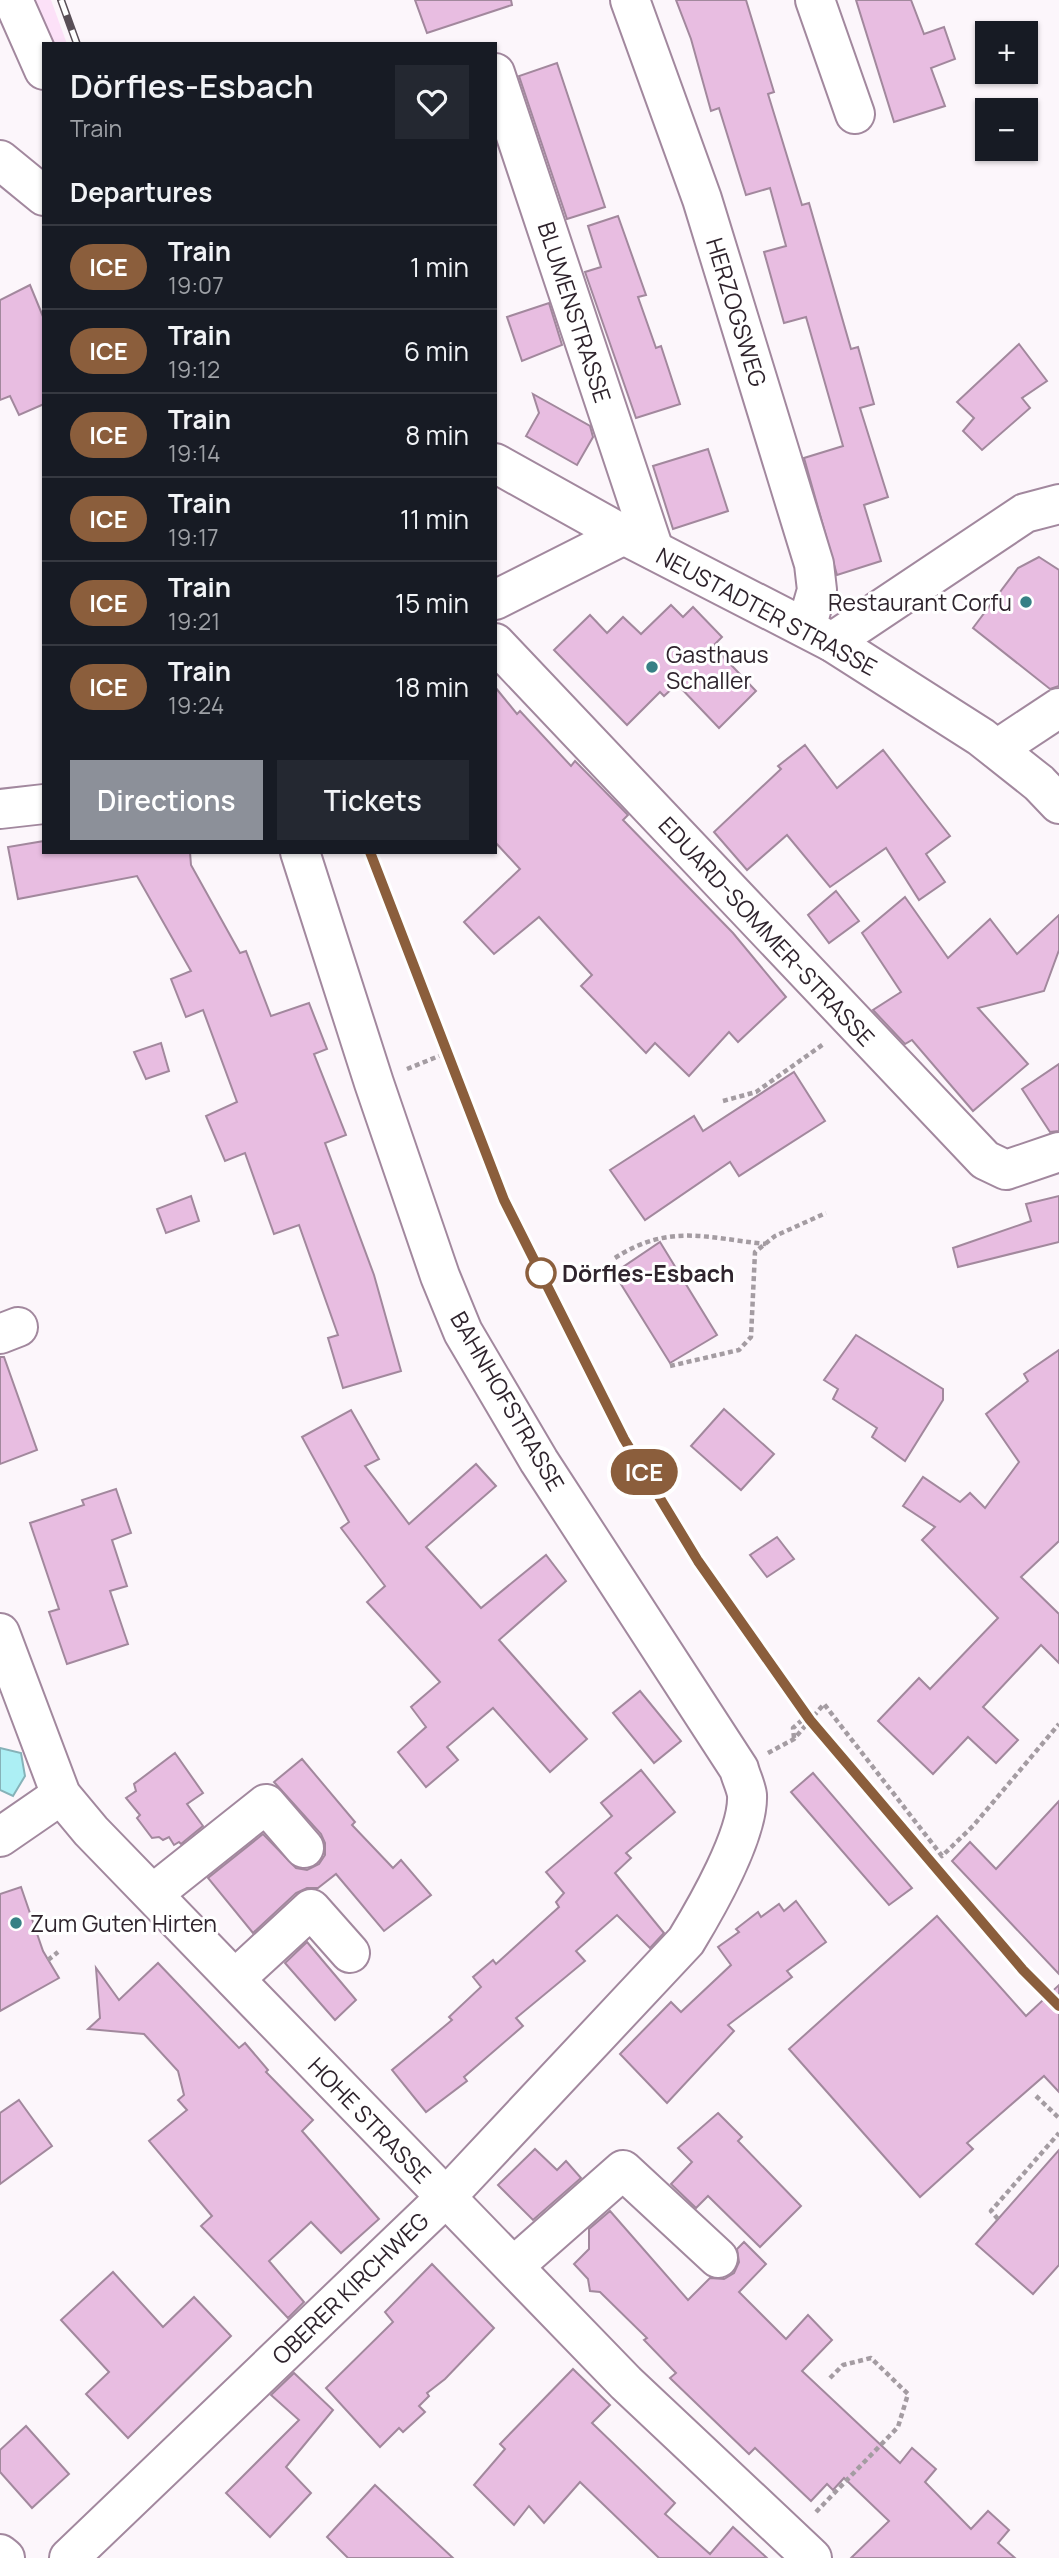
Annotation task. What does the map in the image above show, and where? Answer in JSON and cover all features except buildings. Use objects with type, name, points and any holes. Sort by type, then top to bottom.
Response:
[{"type":"street","points":[[13,0],[42,65]]},
{"type":"street","name":"HERZOGSWEG","points":[[630,0],[702,199],[814,564],[819,635]]},
{"type":"street","points":[[815,0],[855,114]]},
{"type":"street","name":"BLUMENSTRASSE","points":[[497,80],[639,543]]},
{"type":"street","points":[[0,160],[41,186]]},
{"type":"street","name":"NEUSTADTER STRASSE","points":[[497,464],[639,543],[819,635],[997,749],[1039,783],[1059,804]]},
{"type":"street","points":[[819,635],[1025,513],[1059,504]]},
{"type":"street","points":[[497,599],[639,543]]},
{"type":"street","name":"EDUARD-SOMMER-STRASSE","points":[[497,645],[985,1160],[1006,1170],[1059,1152]]},
{"type":"street","points":[[997,749],[1059,708]]},
{"type":"street","points":[[0,809],[42,804]]},
{"type":"street","name":"BAHNHOFSTRASSE","points":[[301,854],[374,1083],[440,1276],[463,1332],[539,1461],[743,1782]]},
{"type":"street","name":"HOHE STRASSE","points":[[0,1633],[61,1795],[91,1831],[154,1893],[625,2383],[801,2548]]},
{"type":"street","name":"OBERER KIRCHWEG","points":[[69,2558],[445,2197],[686,1941],[718,1885],[737,1839],[743,1782]]},
{"type":"street","points":[[0,1837],[61,1795]]},
{"type":"street","points":[[154,1893],[266,1804],[304,1848]]},
{"type":"street","points":[[235,1979],[312,1909],[350,1953]]},
{"type":"street","points":[[514,2266],[623,2170],[718,2258]]},
{"type":"street","points":[[0,2554],[5,2558]]},
{"type":"path","points":[[723,1101],[756,1091],[854,1023]]},
{"type":"path","points":[[670,1366],[739,1350],[751,1337],[755,1252],[775,1236],[826,1213]]},
{"type":"path","points":[[615,1258],[637,1244],[668,1234],[766,1244]]},
{"type":"path","points":[[743,1782],[794,1739],[824,1704],[942,1856],[973,1826],[1059,1724]]},
{"type":"path","points":[[794,1739],[793,1728],[801,1721]]},
{"type":"path","points":[[48,1960],[58,1952]]},
{"type":"path","points":[[1036,2096],[1059,2118]]},
{"type":"path","points":[[998,2219],[991,2211],[1059,2133]]},
{"type":"path","points":[[801,2548],[898,2427],[908,2394],[871,2358],[843,2365],[828,2380]]},
{"type":"shaded area","points":[[25,0],[51,0],[66,42],[43,42]]},
{"type":"water","points":[[0,1748],[21,1753],[25,1776],[13,1796],[0,1790]]},
{"type":"railway","points":[[61,0],[76,42]]},
{"type":"railway","points":[[371,854],[504,1200],[624,1439],[698,1561],[810,1720],[1023,1970],[1059,2007]]},
{"type":"train","name":"ICE","points":[[371,854],[419,986],[504,1200],[624,1439],[698,1561],[810,1720],[1023,1970],[1059,2006]]},
{"type":"place","name":"Restaurant Corfu","points":[[1026,602]]},
{"type":"place","name":"Gasthaus Schaller","points":[[652,667]]},
{"type":"place","name":"Dörfles-Esbach","points":[[541,1273]]},
{"type":"place","name":"Zum Guten Hirten","points":[[16,1923]]}]
